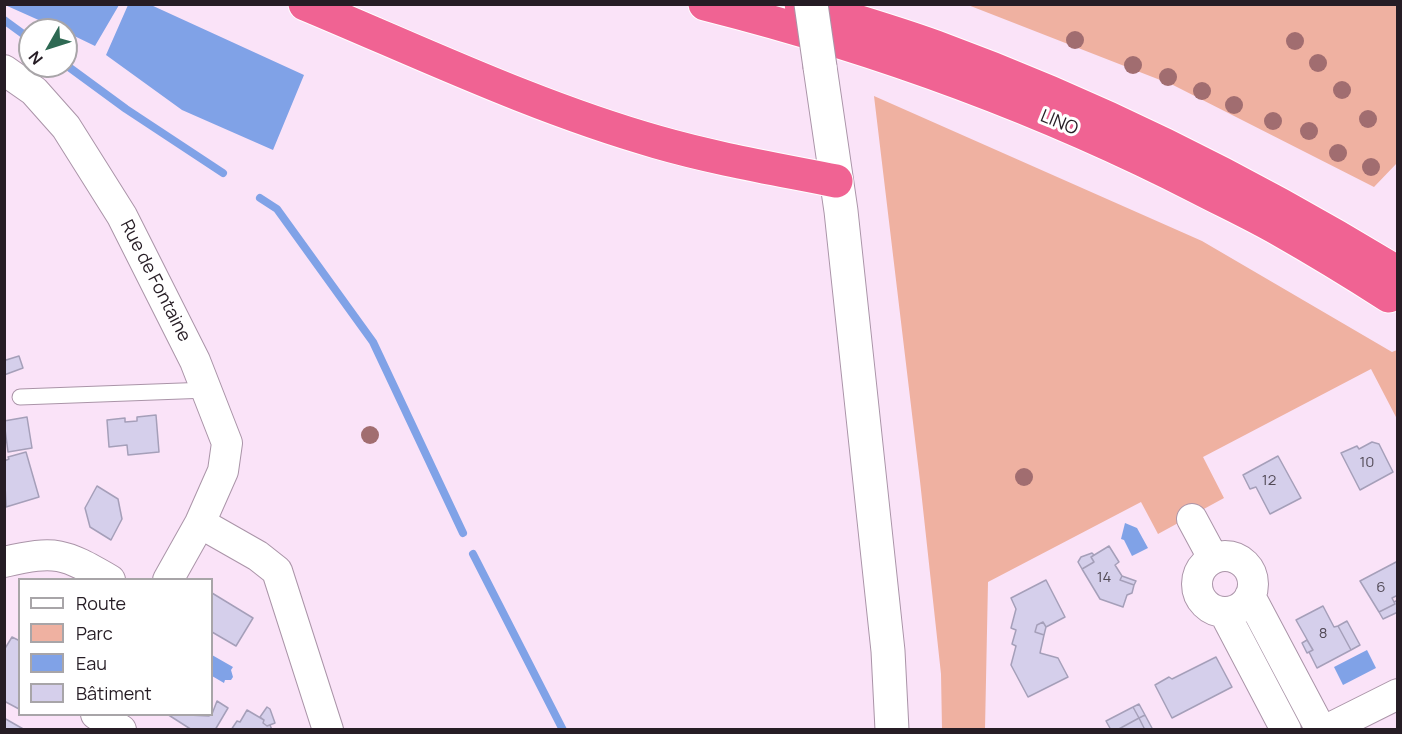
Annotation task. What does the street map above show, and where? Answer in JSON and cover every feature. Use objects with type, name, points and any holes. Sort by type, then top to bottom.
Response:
[{"type":"highway","points":[[305,4],[534,100],[605,125],[658,142],[836,182]]},
{"type":"highway","name":"LINO","points":[[705,4],[772,21],[854,47],[925,71],[1072,128],[1144,160],[1278,229],[1393,284]]},
{"type":"highway","name":"LINO","points":[[801,4],[935,47],[1085,107],[1151,137],[1232,178],[1349,243],[1393,284]]},
{"type":"street","points":[[811,4],[841,211],[888,651],[892,729]]},
{"type":"street","name":"Rue de Fontaine","points":[[4,70],[34,91],[66,127],[122,216],[170,309],[208,390],[227,442],[224,471],[200,522],[169,578]]},
{"type":"street","points":[[1192,519],[1213,558]]},
{"type":"street","points":[[200,522],[258,556],[277,571],[328,729]]},
{"type":"street","points":[[4,562],[35,555],[53,554],[75,560],[108,578]]},
{"type":"street","points":[[1231,556],[1240,559],[1247,566],[1254,582],[1250,596],[1242,607],[1234,611],[1224,612],[1207,605],[1200,598],[1197,590],[1200,571],[1205,563],[1213,558],[1231,556]]},
{"type":"street","points":[[1250,596],[1321,729]]},
{"type":"street","points":[[1224,612],[1286,729]]},
{"type":"street","points":[[1326,729],[1398,694]]},
{"type":"street","points":[[84,729],[93,716]]},
{"type":"street","points":[[98,716],[122,729]]},
{"type":"lane","points":[[20,397],[208,390]]},
{"type":"green space","points":[[968,5],[1397,5],[1397,163],[1374,187],[1173,85]]},
{"type":"green space","points":[[874,96],[1202,241],[1392,352],[1397,350],[1397,419],[1371,369],[1203,457],[1224,498],[1158,534],[1141,502],[988,582],[985,729],[942,729],[941,674]]},
{"type":"water","points":[[5,4],[119,5],[95,46],[78,38],[78,18],[34,18]]},
{"type":"water","points":[[128,5],[151,5],[304,75],[273,150],[182,110],[106,55]]},
{"type":"water","points":[[1125,523],[1137,528],[1148,548],[1132,556],[1124,540],[1121,539]]},
{"type":"water","points":[[1367,650],[1376,668],[1343,685],[1334,667]]},
{"type":"water","points":[[213,656],[233,667],[231,670],[233,677],[231,680],[225,680],[224,683],[213,677]]},
{"type":"building","points":[[19,356],[23,368],[4,375],[4,357],[6,360]]},
{"type":"building","points":[[156,415],[159,452],[128,455],[127,445],[109,447],[107,420],[125,418],[125,422],[137,421],[137,417]]},
{"type":"building","points":[[27,417],[32,448],[8,452],[4,421]]},
{"type":"building","points":[[1372,442],[1379,444],[1393,472],[1360,490],[1341,453],[1357,446],[1359,449]]},
{"type":"building","points":[[26,452],[39,497],[6,507],[4,461],[9,459],[8,457]]},
{"type":"building","points":[[1278,456],[1301,498],[1270,514],[1256,487],[1250,489],[1243,475]]},
{"type":"building","points":[[97,486],[118,499],[122,519],[111,540],[90,527],[85,508]]},
{"type":"building","points":[[1109,546],[1119,562],[1115,565],[1122,576],[1120,580],[1134,585],[1123,607],[1100,599],[1082,569],[1094,562],[1091,557]]},
{"type":"building","points":[[1092,553],[1094,555],[1091,557],[1094,562],[1082,569],[1078,562],[1081,557]]},
{"type":"building","points":[[1398,561],[1398,595],[1392,598],[1395,604],[1379,612],[1360,581]]},
{"type":"building","points":[[1122,576],[1136,581],[1134,585],[1120,580]]},
{"type":"building","points":[[1046,580],[1065,617],[1046,627],[1043,622],[1037,625],[1035,632],[1044,635],[1040,653],[1058,658],[1068,677],[1028,697],[1011,665],[1016,646],[1012,644],[1016,630],[1011,628],[1016,609],[1011,598]]},
{"type":"building","points":[[213,594],[253,618],[236,646],[213,633]]},
{"type":"building","points":[[1398,600],[1398,612],[1383,619],[1379,612]]},
{"type":"building","points":[[1323,606],[1334,627],[1338,626],[1351,650],[1317,668],[1309,652],[1313,650],[1296,620]]},
{"type":"building","points":[[1347,621],[1360,645],[1351,650],[1338,626]]},
{"type":"building","points":[[1043,622],[1046,627],[1044,635],[1035,632],[1037,625]]},
{"type":"building","points":[[12,637],[18,640],[18,708],[4,701],[4,650]]},
{"type":"building","points":[[1307,640],[1313,650],[1307,653],[1302,643]]},
{"type":"building","points":[[1216,657],[1232,687],[1172,718],[1155,685]]},
{"type":"building","points":[[217,701],[228,708],[215,730],[192,730],[170,716],[213,716]]},
{"type":"building","points":[[1139,704],[1145,715],[1139,718],[1133,707]]},
{"type":"building","points":[[267,707],[275,723],[267,726],[260,717]]},
{"type":"building","points":[[1133,707],[1139,718],[1117,730],[1111,730],[1106,721]]},
{"type":"building","points":[[247,710],[264,720],[263,723],[270,725],[272,730],[231,730],[237,721],[240,722]]},
{"type":"building","points":[[1145,715],[1153,730],[1145,730],[1139,718]]},
{"type":"building","points":[[4,718],[25,730],[4,730]]},
{"type":"building","points":[[1139,718],[1145,730],[1117,730]]},
{"type":"waterway","points":[[4,20],[18,30]]},
{"type":"waterway","points":[[78,74],[126,109],[223,173]]},
{"type":"waterway","points":[[260,198],[277,209],[373,342],[463,533]]},
{"type":"waterway","points":[[473,554],[563,730]]}]
